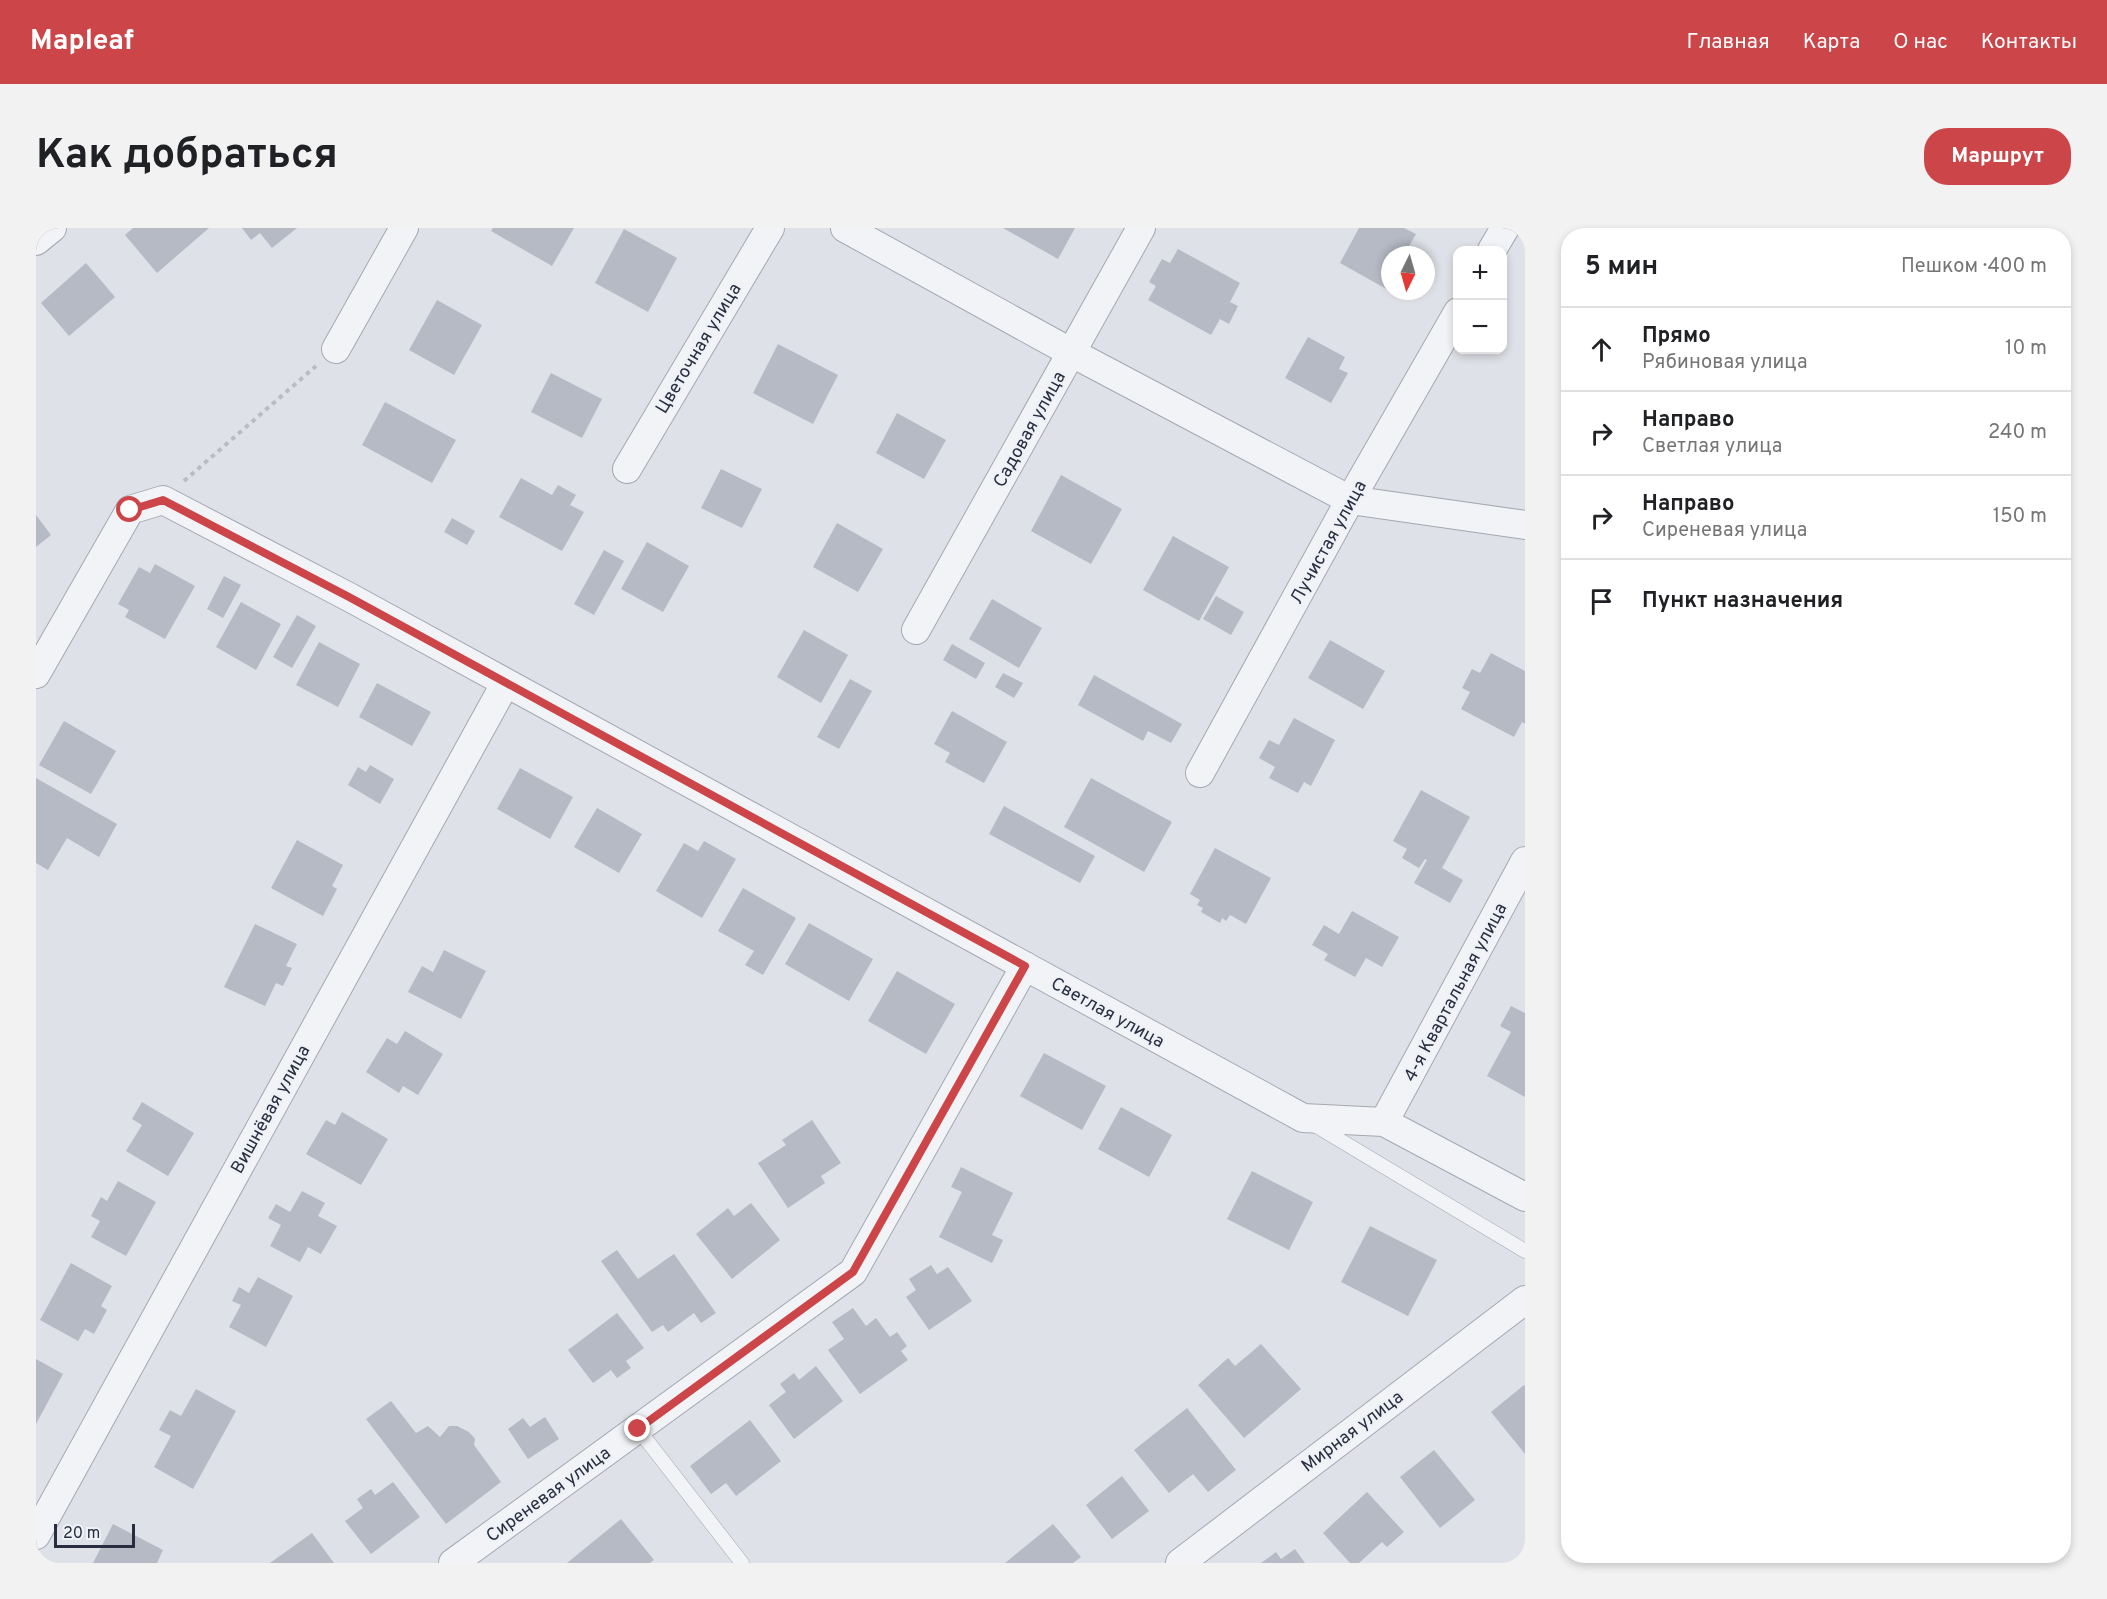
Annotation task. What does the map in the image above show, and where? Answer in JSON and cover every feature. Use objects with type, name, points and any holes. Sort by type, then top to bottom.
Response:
[{"type":"street","points":[[36,241],[52,228]]},
{"type":"street","points":[[336,349],[404,228]]},
{"type":"street","name":"Цветочная улица","points":[[627,469],[770,228]]},
{"type":"street","points":[[845,228],[1072,353],[1350,500],[1525,525]]},
{"type":"street","name":"Садовая улица","points":[[916,630],[1142,228]]},
{"type":"street","points":[[1494,246],[1505,228]]},
{"type":"street","name":"Лучистая улица","points":[[1200,773],[1350,500],[1453,321]]},
{"type":"street","points":[[36,674],[130,510],[163,500]]},
{"type":"street","name":"Светлая улица","points":[[163,500],[349,597],[1303,1118],[1384,1122],[1525,1197]]},
{"type":"street","name":"Вишнёвая улица","points":[[36,1535],[505,684]]},
{"type":"street","name":"4-я Квартальная улица","points":[[1384,1122],[1525,861]]},
{"type":"street","name":"Сиреневая улица","points":[[453,1563],[853,1272],[1025,966]]},
{"type":"street","name":"Мирная улица","points":[[1180,1563],[1525,1300]]},
{"type":"lane","points":[[1303,1118],[1525,1251]]},
{"type":"lane","points":[[638,1429],[742,1563]]},
{"type":"path","points":[[163,500],[336,349]]},
{"type":"building","points":[[133,228],[209,228],[157,273],[125,235]]},
{"type":"building","points":[[242,228],[297,228],[272,248],[260,233],[251,240]]},
{"type":"building","points":[[493,228],[574,228],[552,266],[491,231]]},
{"type":"building","points":[[1003,228],[1075,228],[1058,259]]},
{"type":"building","points":[[1359,228],[1404,228],[1416,234],[1409,246],[1381,246],[1381,286],[1340,263]]},
{"type":"building","points":[[624,229],[677,258],[648,312],[595,283]]},
{"type":"building","points":[[1178,249],[1240,283],[1230,302],[1238,306],[1229,324],[1220,319],[1211,335],[1148,300],[1156,286],[1149,282],[1162,259],[1170,263]]},
{"type":"building","points":[[86,263],[115,297],[69,336],[41,303]]},
{"type":"building","points":[[437,300],[482,325],[454,375],[409,350]]},
{"type":"building","points":[[1308,337],[1345,357],[1339,369],[1348,373],[1331,403],[1285,378]]},
{"type":"building","points":[[778,344],[838,375],[813,424],[753,393]]},
{"type":"building","points":[[551,373],[602,399],[582,438],[531,412]]},
{"type":"building","points":[[385,402],[456,440],[432,483],[362,445]]},
{"type":"building","points":[[897,413],[946,440],[924,479],[876,453]]},
{"type":"building","points":[[721,469],[762,489],[742,528],[701,508]]},
{"type":"building","points":[[1061,475],[1122,509],[1091,564],[1031,531]]},
{"type":"building","points":[[521,478],[552,495],[558,485],[576,495],[570,505],[584,512],[562,551],[499,517]]},
{"type":"building","points":[[36,515],[51,535],[36,547]]},
{"type":"building","points":[[452,518],[475,531],[467,545],[444,532]]},
{"type":"building","points":[[837,523],[883,549],[858,592],[813,567]]},
{"type":"building","points":[[1173,536],[1229,567],[1199,621],[1143,590]]},
{"type":"building","points":[[647,542],[689,566],[663,612],[621,589]]},
{"type":"building","points":[[604,550],[624,561],[594,615],[574,604]]},
{"type":"building","points":[[155,564],[195,586],[165,639],[125,617],[129,610],[118,604],[139,567],[150,573]]},
{"type":"building","points":[[224,576],[241,585],[223,618],[207,609]]},
{"type":"building","points":[[1216,596],[1244,612],[1231,635],[1203,619]]},
{"type":"building","points":[[992,599],[1042,628],[1019,668],[969,639]]},
{"type":"building","points":[[241,602],[281,624],[256,670],[216,647]]},
{"type":"building","points":[[297,615],[316,626],[292,668],[273,657]]},
{"type":"building","points":[[804,630],[848,655],[821,703],[777,677]]},
{"type":"building","points":[[1330,640],[1385,671],[1363,709],[1308,678]]},
{"type":"building","points":[[319,642],[360,664],[338,707],[296,685]]},
{"type":"building","points":[[952,644],[985,663],[976,679],[943,660]]},
{"type":"building","points":[[1491,653],[1525,671],[1525,724],[1522,722],[1514,737],[1461,709],[1470,692],[1462,688],[1472,669],[1480,673]]},
{"type":"building","points":[[1003,673],[1023,683],[1014,698],[995,687]]},
{"type":"building","points":[[1094,675],[1182,724],[1171,743],[1148,731],[1143,741],[1078,705]]},
{"type":"building","points":[[850,679],[872,691],[839,749],[817,737]]},
{"type":"building","points":[[377,683],[431,712],[412,746],[359,717]]},
{"type":"building","points":[[952,711],[1007,742],[984,783],[945,762],[950,753],[934,744]]},
{"type":"building","points":[[1294,718],[1335,740],[1311,786],[1304,782],[1298,793],[1269,778],[1275,767],[1259,758],[1269,740],[1279,745]]},
{"type":"building","points":[[64,721],[116,751],[91,794],[39,765]]},
{"type":"building","points":[[370,765],[394,779],[380,804],[348,785],[358,767],[366,772]]},
{"type":"building","points":[[520,768],[573,797],[550,839],[497,809]]},
{"type":"building","points":[[36,778],[117,824],[99,857],[67,838],[48,870],[36,863]]},
{"type":"building","points":[[1091,778],[1172,822],[1144,872],[1064,827]]},
{"type":"building","points":[[1421,790],[1470,817],[1442,868],[1463,880],[1450,903],[1414,883],[1427,860],[1425,859],[1419,868],[1402,858],[1407,849],[1393,841]]},
{"type":"building","points":[[1004,806],[1095,856],[1080,883],[989,834]]},
{"type":"building","points":[[597,808],[642,834],[619,873],[574,847]]},
{"type":"building","points":[[297,840],[343,865],[332,886],[337,889],[323,916],[271,888]]},
{"type":"building","points":[[704,841],[736,859],[702,918],[656,891],[684,843],[698,851]]},
{"type":"building","points":[[1215,848],[1271,878],[1246,924],[1230,915],[1226,921],[1222,918],[1220,923],[1201,912],[1203,908],[1197,905],[1200,900],[1190,894]]},
{"type":"building","points":[[743,888],[796,918],[763,975],[745,965],[754,951],[718,931]]},
{"type":"building","points":[[1352,911],[1399,937],[1382,967],[1366,958],[1355,977],[1324,960],[1328,954],[1312,945],[1324,925],[1339,934]]},
{"type":"building","points":[[809,923],[873,959],[849,1001],[785,964]]},
{"type":"building","points":[[255,924],[297,944],[286,966],[292,968],[283,986],[276,983],[265,1006],[224,987]]},
{"type":"building","points":[[444,950],[486,971],[461,1019],[408,992],[422,966],[433,972]]},
{"type":"building","points":[[897,971],[955,1004],[926,1054],[868,1021]]},
{"type":"building","points":[[1511,1006],[1525,1013],[1525,1097],[1487,1076],[1511,1032],[1500,1026]]},
{"type":"building","points":[[405,1031],[443,1054],[418,1095],[403,1086],[399,1093],[366,1072],[387,1038],[397,1044]]},
{"type":"building","points":[[1044,1053],[1106,1086],[1082,1130],[1020,1096]]},
{"type":"building","points":[[142,1102],[194,1133],[168,1176],[126,1151],[142,1125],[132,1119]]},
{"type":"building","points":[[1121,1107],[1172,1135],[1149,1177],[1098,1149]]},
{"type":"building","points":[[342,1112],[388,1139],[361,1185],[306,1154],[326,1120],[335,1125]]},
{"type":"building","points":[[812,1120],[841,1163],[821,1176],[825,1183],[788,1208],[758,1163],[786,1145],[782,1140]]},
{"type":"building","points":[[961,1167],[1013,1193],[992,1235],[1003,1240],[992,1263],[939,1237],[962,1192],[951,1187]]},
{"type":"building","points":[[1252,1171],[1313,1202],[1289,1250],[1227,1219]]},
{"type":"building","points":[[118,1181],[156,1202],[126,1256],[91,1237],[100,1221],[91,1216],[101,1197],[107,1201]]},
{"type":"building","points":[[302,1191],[325,1203],[318,1216],[337,1226],[321,1254],[308,1247],[300,1262],[270,1246],[281,1225],[268,1218],[276,1204],[290,1212]]},
{"type":"building","points":[[751,1203],[780,1240],[732,1279],[696,1234],[728,1208],[734,1216]]},
{"type":"building","points":[[1370,1226],[1437,1260],[1408,1316],[1341,1282]]},
{"type":"building","points":[[617,1250],[638,1279],[674,1254],[716,1313],[701,1323],[694,1313],[668,1332],[663,1325],[652,1332],[601,1261]]},
{"type":"building","points":[[71,1263],[112,1286],[101,1306],[107,1310],[94,1334],[85,1329],[78,1341],[40,1320]]},
{"type":"building","points":[[931,1265],[937,1274],[948,1267],[972,1301],[929,1330],[906,1297],[916,1290],[909,1279]]},
{"type":"building","points":[[258,1277],[293,1296],[266,1347],[229,1327],[241,1305],[232,1301],[239,1287],[249,1293]]},
{"type":"building","points":[[853,1308],[866,1326],[876,1318],[890,1337],[897,1332],[907,1346],[901,1351],[908,1360],[860,1394],[828,1350],[844,1339],[832,1322]]},
{"type":"building","points":[[617,1313],[644,1348],[626,1361],[631,1368],[617,1378],[611,1370],[593,1383],[568,1350]]},
{"type":"building","points":[[1261,1344],[1301,1389],[1244,1438],[1198,1385],[1228,1358],[1235,1366]]},
{"type":"building","points":[[36,1359],[63,1374],[36,1424]]},
{"type":"building","points":[[816,1366],[843,1401],[794,1439],[769,1405],[786,1392],[780,1384],[794,1373],[799,1380]]},
{"type":"building","points":[[1525,1386],[1525,1454],[1491,1412]]},
{"type":"building","points":[[196,1389],[236,1411],[193,1489],[154,1467],[171,1436],[159,1430],[170,1410],[181,1416]]},
{"type":"building","points":[[391,1401],[416,1433],[428,1426],[440,1437],[449,1426],[457,1426],[469,1432],[475,1439],[474,1445],[501,1482],[446,1524],[366,1419]]},
{"type":"building","points":[[1187,1408],[1236,1470],[1208,1492],[1193,1474],[1169,1493],[1134,1450]]},
{"type":"building","points":[[545,1417],[559,1439],[528,1459],[508,1429],[523,1418],[530,1427]]},
{"type":"building","points":[[750,1420],[781,1461],[736,1496],[726,1483],[711,1494],[690,1466]]},
{"type":"building","points":[[1434,1450],[1475,1500],[1440,1528],[1400,1477]]},
{"type":"building","points":[[1122,1476],[1149,1511],[1112,1539],[1086,1505]]},
{"type":"building","points":[[393,1482],[420,1517],[371,1554],[345,1521],[363,1508],[357,1499],[371,1489],[375,1495]]},
{"type":"building","points":[[1367,1492],[1404,1532],[1387,1547],[1382,1542],[1359,1563],[1350,1563],[1323,1533]]},
{"type":"building","points":[[621,1519],[654,1560],[650,1563],[567,1563]]},
{"type":"building","points":[[113,1524],[163,1550],[157,1563],[93,1563]]},
{"type":"building","points":[[1053,1524],[1081,1557],[1073,1563],[1005,1563]]},
{"type":"building","points":[[312,1533],[334,1563],[270,1563]]},
{"type":"building","points":[[1295,1549],[1305,1563],[1261,1563],[1276,1552],[1281,1559]]},
{"type":"route","points":[[130,510],[163,500],[349,597],[1025,966],[853,1272],[638,1429]]}]
